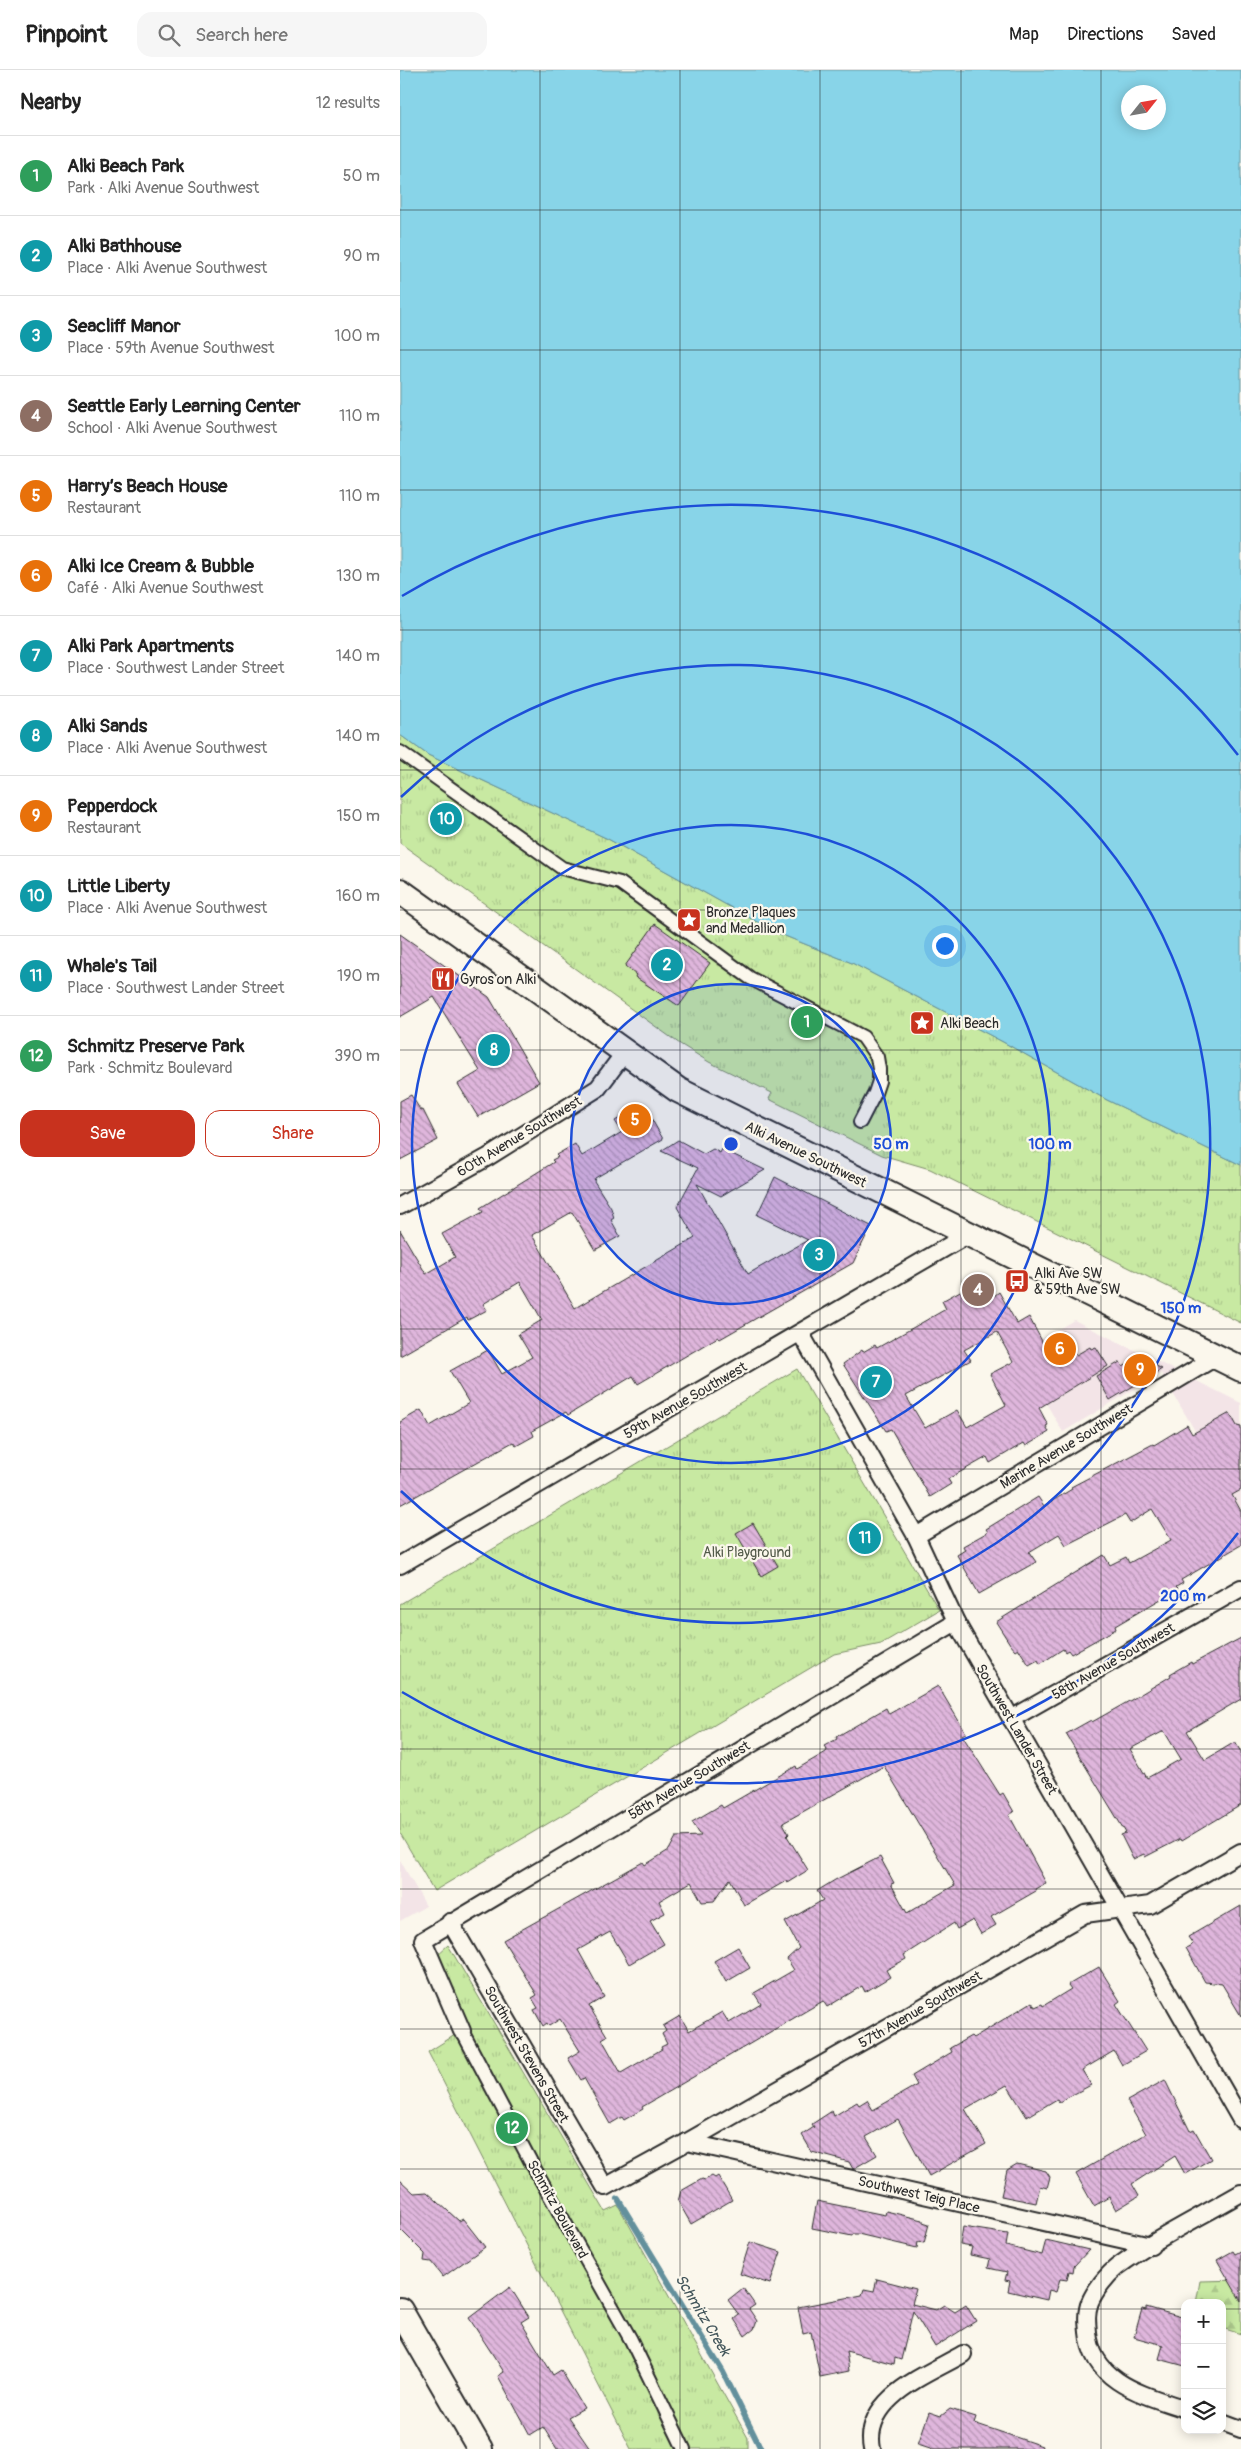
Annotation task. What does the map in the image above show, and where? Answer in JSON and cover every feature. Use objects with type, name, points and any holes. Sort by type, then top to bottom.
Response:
[{"type":"main road","name":"Alki Avenue Southwest","points":[[400,891],[678,1090],[1241,1369]]},
{"type":"main road","points":[[402,2317],[480,2449]]},
{"type":"street","points":[[400,752],[562,868],[620,883],[750,978],[863,1037],[877,1057],[880,1069],[877,1087],[860,1122]]},
{"type":"street","name":"60th Avenue Southwest","points":[[400,1206],[488,1157],[598,1088],[625,1052]]},
{"type":"street","name":"59th Avenue Southwest","points":[[400,1565],[969,1234]]},
{"type":"street","name":"Southwest Lander Street","points":[[800,1334],[916,1536],[956,1622],[1241,2120]]},
{"type":"street","name":"Marine Avenue Southwest","points":[[916,1536],[1216,1357]]},
{"type":"street","name":"58th Avenue Southwest","points":[[1011,1719],[1241,1588]]},
{"type":"street","name":"58th Avenue Southwest","points":[[423,1940],[450,1922],[956,1622]]},
{"type":"street","name":"57th Avenue Southwest","points":[[605,2186],[687,2142],[1085,1914],[1150,1905],[1241,1852]]},
{"type":"street","name":"Southwest Stevens Street","points":[[450,1922],[605,2186]]},
{"type":"street","name":"Schmitz Boulevard","points":[[423,1940],[462,2031],[532,2164],[631,2340],[684,2449]]},
{"type":"street","name":"Southwest Teig Place","points":[[687,2142],[1151,2246]]},
{"type":"street","points":[[1181,2408],[1122,2386],[1106,2373],[1089,2344],[1087,2317],[1090,2303],[1096,2290],[1116,2268],[1241,2192]]},
{"type":"street","points":[[872,2449],[871,2428],[879,2409],[894,2394],[963,2354]]},
{"type":"street","points":[[1226,2423],[1241,2429]]},
{"type":"shaded area","points":[[1074,1320],[1241,1403],[1241,1509],[1161,1373],[1063,1432],[1017,1354]]},
{"type":"shaded area","points":[[400,1860],[426,1906],[400,1921]]},
{"type":"green space","points":[[400,735],[428,755],[608,839],[775,932],[852,963],[1003,1042],[1107,1100],[1241,1165],[1241,1323],[930,1169],[882,1155],[769,1099],[772,1093],[709,1062],[680,1044],[400,843]]},
{"type":"green space","name":"Alki Playground","points":[[797,1369],[939,1610],[881,1644],[834,1654],[434,1891],[400,1833],[400,1604]]},
{"type":"green space","points":[[448,1945],[605,2211],[618,2205],[748,2438],[748,2449],[631,2449],[428,2052],[466,2028],[437,1955]]},
{"type":"green space","points":[[1241,2280],[1241,2334],[1226,2329],[1226,2299],[1197,2299],[1200,2281]]},
{"type":"water","points":[[400,70],[1241,70],[1241,1165],[1107,1100],[1003,1042],[852,963],[775,932],[608,839],[428,755],[400,735]]},
{"type":"building","points":[[655,924],[710,963],[679,1006],[635,977],[636,975],[625,966]]},
{"type":"building","points":[[400,934],[489,997],[539,1082],[478,1117],[458,1084],[480,1071],[434,997],[400,1017]]},
{"type":"building","points":[[411,1095],[421,1111],[423,1110],[438,1140],[400,1160],[400,1101]]},
{"type":"building","points":[[643,1104],[663,1139],[595,1178],[594,1181],[611,1208],[614,1218],[611,1220],[620,1236],[595,1250],[572,1212],[532,1235],[575,1308],[695,1238],[677,1207],[698,1168],[661,1151],[678,1140],[704,1154],[713,1149],[720,1153],[722,1149],[765,1170],[721,1196],[697,1184],[748,1274],[808,1240],[757,1215],[775,1177],[871,1226],[853,1263],[720,1339],[718,1337],[638,1384],[633,1376],[568,1415],[566,1412],[532,1431],[534,1436],[516,1446],[513,1442],[400,1505],[400,1422],[421,1410],[430,1426],[469,1403],[450,1371],[488,1350],[502,1374],[532,1357],[518,1334],[542,1320],[520,1282],[483,1304],[487,1310],[468,1320],[467,1317],[400,1356],[400,1230],[426,1274],[455,1257],[442,1234],[483,1212],[480,1208],[554,1162],[552,1160],[558,1157],[556,1155],[575,1144],[582,1156],[622,1132],[615,1121]]},
{"type":"building","points":[[984,1278],[994,1296],[999,1292],[1017,1324],[1029,1317],[1043,1343],[1062,1331],[1076,1355],[1090,1347],[1091,1349],[1096,1347],[1108,1366],[1039,1408],[1048,1425],[1046,1426],[1049,1432],[1026,1446],[1024,1443],[990,1463],[987,1457],[948,1479],[951,1484],[930,1497],[891,1429],[886,1431],[843,1364],[862,1350],[863,1352],[875,1345],[877,1348],[946,1309],[942,1301]],"holes":[[[997,1332],[1013,1362],[990,1374],[1006,1405],[967,1427],[957,1410],[925,1428],[906,1396],[971,1360],[964,1350]]]},
{"type":"building","points":[[1139,1357],[1162,1369],[1110,1400],[1096,1376],[1120,1362],[1123,1367]]},
{"type":"building","points":[[1230,1413],[1237,1426],[1241,1427],[1241,1490],[1232,1495],[1241,1511],[1241,1545],[1181,1580],[1183,1583],[1176,1587],[1178,1589],[1115,1626],[1116,1629],[1071,1654],[1068,1650],[1065,1652],[1063,1649],[1040,1664],[1038,1660],[1029,1665],[1018,1648],[1015,1650],[1010,1644],[996,1622],[1104,1555],[1110,1565],[1126,1557],[1129,1563],[1171,1540],[1152,1509],[1130,1523],[1125,1515],[1066,1545],[1059,1534],[1029,1552],[1036,1562],[979,1594],[957,1555],[965,1550],[963,1546],[988,1532],[986,1529],[1038,1497],[1044,1506],[1072,1489],[1071,1487],[1154,1445],[1187,1425],[1192,1434]]},
{"type":"building","points":[[753,1523],[778,1566],[761,1576],[736,1533]]},
{"type":"building","points":[[1241,1638],[1241,1699],[1187,1731],[1205,1760],[1235,1742],[1241,1752],[1241,1805],[1181,1841],[1180,1839],[1145,1857],[1144,1854],[1133,1859],[1121,1835],[1126,1833],[1066,1734],[1131,1700],[1191,1662],[1192,1664]],"holes":[[[1164,1731],[1181,1759],[1147,1778],[1130,1749]]]},
{"type":"building","points":[[938,1686],[966,1733],[962,1735],[1000,1795],[1003,1793],[1014,1812],[1009,1815],[1046,1883],[1035,1889],[1036,1891],[991,1917],[996,1925],[981,1934],[973,1920],[957,1929],[954,1923],[904,1955],[906,1959],[886,1970],[890,1977],[865,1992],[862,1986],[827,2007],[823,2001],[642,2107],[643,2109],[624,2120],[622,2117],[610,2124],[584,2078],[581,2080],[568,2058],[580,2051],[560,2019],[549,2026],[547,2023],[543,2026],[534,2010],[538,2008],[532,1998],[537,1995],[503,1940],[643,1862],[645,1865],[669,1850],[676,1837],[701,1836],[692,1822],[721,1805],[723,1808],[796,1766],[797,1769],[826,1752],[827,1750],[824,1746],[837,1739],[836,1737],[886,1708],[889,1714]],"holes":[[[884,1766],[955,1885],[907,1913],[891,1884],[894,1883],[880,1857],[835,1880],[817,1891],[823,1900],[785,1922],[799,1948],[787,1959],[794,1970],[754,1993],[761,2004],[729,2023],[722,2012],[689,2031],[680,2016],[663,2026],[666,2031],[662,2034],[667,2044],[661,2047],[662,2049],[621,2073],[602,2039],[607,2036],[589,2006],[604,1997],[578,1950],[610,1932],[629,1964],[664,1944],[650,1921],[665,1913],[659,1901],[691,1882],[702,1902],[714,1901],[730,1879],[744,1905],[786,1881],[787,1883],[808,1870],[787,1836],[789,1834],[783,1823]]]},
{"type":"building","points":[[1241,1906],[1241,2016],[1222,1984],[1205,1982],[1186,1948],[1193,1944],[1188,1937]]},
{"type":"building","points":[[738,1947],[750,1968],[726,1982],[714,1961]]},
{"type":"building","points":[[1099,1967],[1120,2001],[1116,2004],[1146,2051],[1122,2065],[1114,2051],[1082,2070],[1091,2085],[1059,2102],[1057,2099],[1027,2117],[1007,2085],[965,2109],[986,2144],[929,2176],[898,2119],[866,2137],[877,2155],[853,2169],[849,2162],[812,2152],[802,2135],[814,2127],[812,2124],[832,2111],[834,2116],[857,2102],[859,2105],[867,2100],[873,2110],[917,2085],[912,2076],[952,2052],[950,2048],[971,2036],[973,2038],[1032,2002],[1035,2007],[1042,2004],[1043,2006],[1071,1989],[1068,1985]]},
{"type":"building","points":[[1165,2080],[1190,2131],[1194,2129],[1211,2159],[1185,2174],[1175,2156],[1132,2184],[1139,2196],[1116,2210],[1109,2197],[1094,2206],[1076,2174],[1146,2134],[1127,2101]]},
{"type":"building","points":[[1017,2164],[1046,2171],[1050,2177],[1047,2188],[1040,2186],[1036,2203],[1001,2196],[1007,2170]]},
{"type":"building","points":[[712,2176],[715,2178],[718,2176],[732,2200],[691,2224],[678,2201],[681,2191],[702,2179],[705,2180]]},
{"type":"building","points":[[400,2180],[414,2193],[427,2192],[459,2221],[463,2219],[485,2247],[443,2277],[431,2262],[424,2261],[425,2254],[400,2229]]},
{"type":"building","points":[[817,2201],[885,2215],[886,2211],[923,2220],[923,2222],[929,2224],[924,2243],[918,2242],[917,2248],[858,2234],[853,2234],[852,2236],[812,2228]]},
{"type":"building","points":[[963,2227],[1008,2234],[1006,2246],[1042,2255],[1046,2240],[1089,2250],[1074,2266],[1073,2272],[1069,2271],[1067,2280],[1060,2279],[1056,2292],[1049,2290],[1047,2300],[1008,2291],[1010,2281],[1005,2280],[1007,2272],[988,2268],[990,2259],[970,2255],[972,2247],[960,2245]]},
{"type":"building","points":[[750,2242],[781,2252],[770,2284],[740,2274]]},
{"type":"building","points":[[1233,2251],[1235,2254],[1241,2251],[1241,2301],[1217,2260]]},
{"type":"building","points":[[877,2279],[916,2289],[912,2304],[936,2310],[944,2305],[955,2312],[966,2305],[976,2321],[935,2347],[913,2311],[901,2360],[895,2358],[894,2364],[846,2351],[849,2371],[820,2377],[811,2332],[803,2334],[798,2307],[862,2295],[864,2289],[874,2291]]},
{"type":"building","points":[[510,2287],[529,2317],[521,2322],[553,2375],[561,2370],[584,2408],[568,2417],[590,2449],[557,2449],[543,2427],[530,2435],[498,2376],[504,2372],[469,2318]]},
{"type":"building","points":[[743,2288],[755,2305],[749,2309],[757,2321],[754,2329],[745,2336],[734,2319],[739,2315],[728,2300]]},
{"type":"building","points":[[1146,2307],[1181,2317],[1181,2365],[1159,2359],[1163,2345],[1134,2337],[1142,2309],[1146,2310]]},
{"type":"building","points":[[950,2409],[976,2417],[974,2423],[1042,2446],[1041,2449],[933,2449],[918,2444],[929,2412],[941,2416]]},
{"type":"waterway","name":"Schmitz Creek","points":[[618,2199],[723,2372],[761,2449]]},
{"type":"place","name":"Little Liberty","points":[[446,819]]},
{"type":"place","name":"Bronze Plaques and Medallion","points":[[689,920]]},
{"type":"place","name":"Alki Bathhouse","points":[[667,965]]},
{"type":"place","name":"Gyros on Alki","points":[[443,979]]},
{"type":"place","name":"Alki Beach Park","points":[[807,1022]]},
{"type":"place","name":"Alki Beach","points":[[922,1023]]},
{"type":"place","name":"Alki Sands","points":[[494,1050]]},
{"type":"place","name":"Harry’s Beach House","points":[[635,1120]]},
{"type":"place","name":"Seacliff Manor","points":[[819,1255]]},
{"type":"place","name":"Alki Ave SW & 59th Ave SW","points":[[1017,1281]]},
{"type":"place","name":"Seattle Early Learning Center","points":[[978,1290]]},
{"type":"place","name":"Alki Ice Cream & Bubble","points":[[1060,1349]]},
{"type":"place","name":"Pepperdock","points":[[1140,1370]]},
{"type":"place","name":"Alki Park Apartments","points":[[876,1382]]},
{"type":"place","name":"Whale's Tail","points":[[865,1538]]},
{"type":"place","name":"Schmitz Preserve Park","points":[[512,2128]]}]
